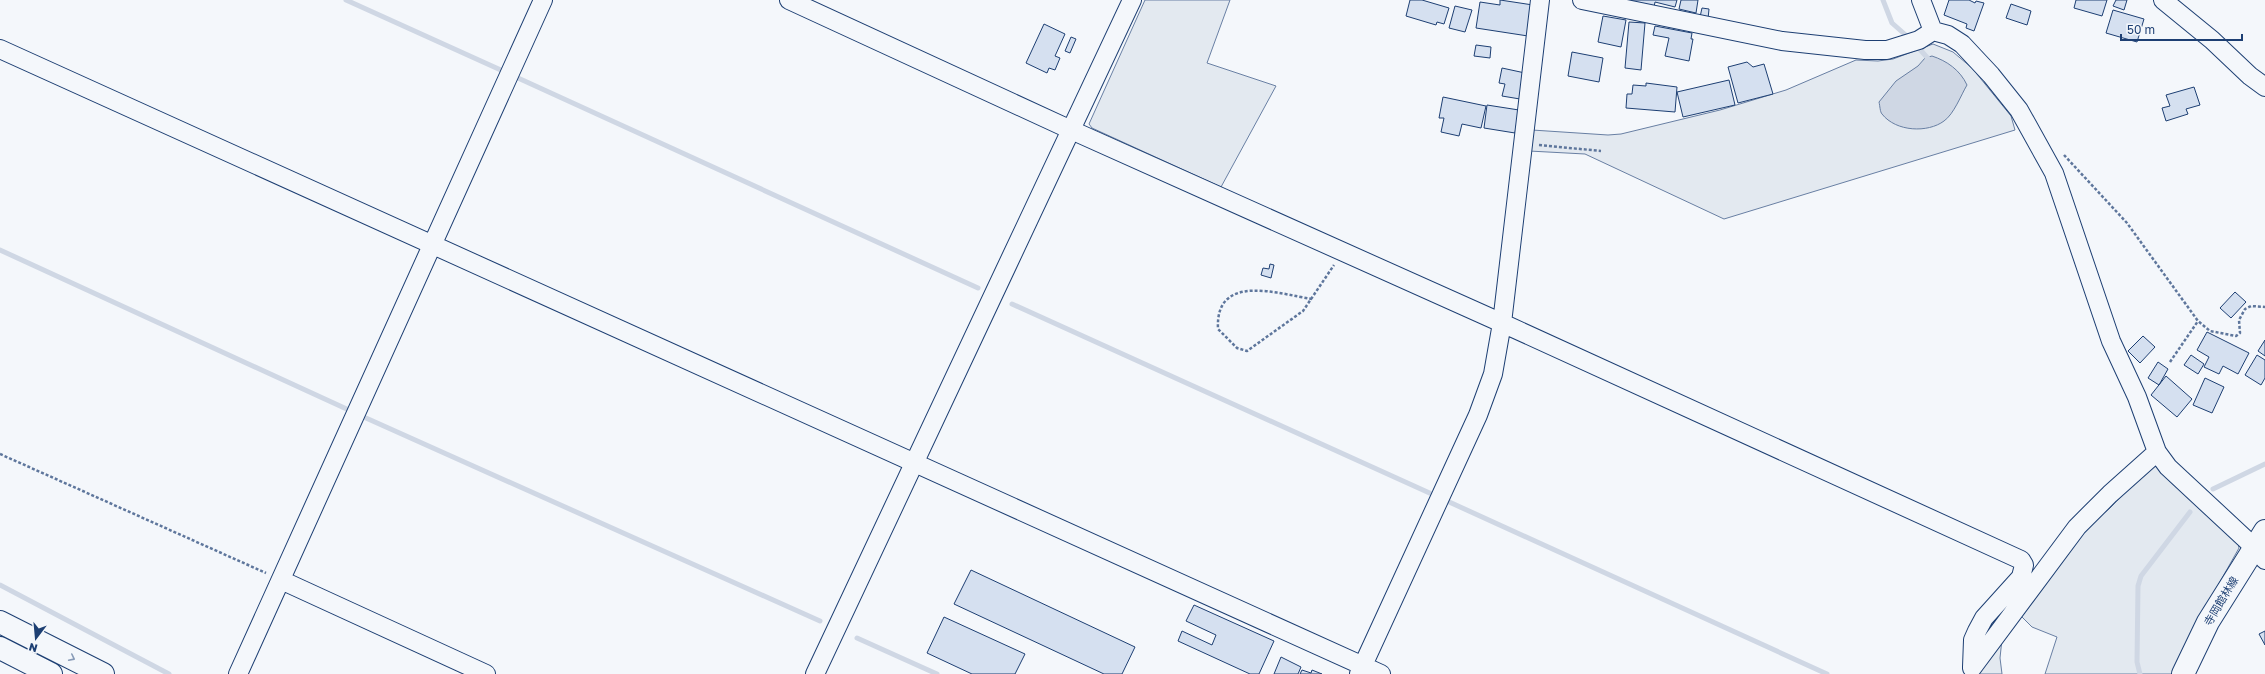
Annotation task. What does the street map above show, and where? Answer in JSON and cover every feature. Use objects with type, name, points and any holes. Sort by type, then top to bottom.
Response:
[{"type":"main road","name":"寺岡館林線","points":[[2183,674],[2208,622],[2261,546]]},
{"type":"main road","points":[[0,622],[103,674]]},
{"type":"main road","points":[[0,648],[51,674]]},
{"type":"street","points":[[238,674],[359,410],[432,244],[543,0]]},
{"type":"street","points":[[789,0],[1069,129],[1341,250],[2020,560],[2024,565],[2021,577],[1984,618],[1973,640],[1970,670]]},
{"type":"street","points":[[815,674],[1069,129],[1132,0]]},
{"type":"street","points":[[1361,670],[1486,396],[1498,354],[1540,0]]},
{"type":"street","points":[[1582,0],[1782,41],[1865,50],[1887,50],[1919,40],[1933,31],[1948,35],[1962,44],[1992,75],[2019,110],[2050,167],[2111,341],[2158,452],[2168,467],[2261,546]]},
{"type":"street","points":[[1921,0],[1933,31]]},
{"type":"street","points":[[2163,0],[2212,40],[2254,80],[2265,87]]},
{"type":"street","points":[[0,49],[914,463],[1361,670],[1382,674]]},
{"type":"street","points":[[1970,670],[2077,527],[2110,494],[2158,452]]},
{"type":"street","points":[[281,580],[486,674]]},
{"type":"path","points":[[1522,143],[1601,151]]},
{"type":"path","points":[[2061,151],[2127,223],[2198,321],[2210,331],[2236,336],[2240,333],[2239,320],[2245,309],[2252,306],[2265,307]]},
{"type":"path","points":[[1312,298],[1256,290],[1242,291],[1231,296],[1221,307],[1217,317],[1218,329],[1237,348],[1247,351],[1303,311],[1335,265],[1341,250]]},
{"type":"path","points":[[2170,362],[2198,321]]},
{"type":"path","points":[[0,454],[281,580]]},
{"type":"shaded area","points":[[1145,0],[1230,0],[1207,63],[1276,86],[1221,187],[1092,128],[1089,124]]},
{"type":"shaded area","points":[[1933,44],[1953,52],[1972,68],[2011,116],[2015,130],[1724,219],[1585,154],[1529,151],[1532,130],[1608,135],[1621,134],[1720,110],[1786,90],[1856,60],[1878,61],[1893,59]]},
{"type":"shaded area","points":[[1932,56],[1943,61],[1957,71],[1967,85],[1951,114],[1948,118],[1937,125],[1930,128],[1921,129],[1904,127],[1888,120],[1881,113],[1879,102],[1896,81],[1918,66],[1925,58]]},
{"type":"shaded area","points":[[2155,466],[2160,468],[2238,543],[2239,548],[2203,612],[2175,674],[2045,674],[2057,637],[2032,627],[2021,616],[2089,525],[2110,508],[2149,467]]},
{"type":"shaded area","points":[[2002,639],[2000,658],[2002,674],[1976,674]]},
{"type":"building","points":[[1410,0],[1422,0],[1449,8],[1444,24],[1437,22],[1436,25],[1406,16]]},
{"type":"building","points":[[1500,0],[1533,5],[1528,36],[1476,28],[1480,2],[1500,5]]},
{"type":"building","points":[[1626,0],[1677,0],[1675,7],[1655,2],[1654,7]]},
{"type":"building","points":[[1681,0],[1698,0],[1696,13],[1679,9]]},
{"type":"building","points":[[1949,0],[1969,0],[1975,3],[1976,1],[1984,3],[1974,31],[1966,28],[1967,24],[1944,15]]},
{"type":"building","points":[[2076,0],[2107,0],[2102,16],[2074,8]]},
{"type":"building","points":[[2116,0],[2127,0],[2124,10],[2113,6]]},
{"type":"building","points":[[2011,4],[2031,11],[2027,25],[2006,18]]},
{"type":"building","points":[[1455,6],[1472,10],[1465,32],[1449,28]]},
{"type":"building","points":[[1702,8],[1709,9],[1708,19],[1700,17]]},
{"type":"building","points":[[2113,10],[2144,19],[2137,42],[2106,33]]},
{"type":"building","points":[[1603,16],[1626,20],[1621,47],[1598,42]]},
{"type":"building","points":[[1629,22],[1645,23],[1641,70],[1625,68]]},
{"type":"building","points":[[1044,24],[1065,34],[1055,56],[1060,58],[1055,70],[1049,68],[1047,73],[1026,63]]},
{"type":"building","points":[[1655,26],[1692,33],[1691,39],[1693,39],[1689,61],[1665,56],[1669,38],[1653,35]]},
{"type":"building","points":[[1071,37],[1076,39],[1070,53],[1065,51]]},
{"type":"building","points":[[1476,45],[1491,47],[1490,58],[1474,56]]},
{"type":"building","points":[[1572,52],[1603,58],[1599,82],[1568,76]]},
{"type":"building","points":[[1747,62],[1753,67],[1764,64],[1773,94],[1738,103],[1728,67]]},
{"type":"building","points":[[1502,68],[1525,73],[1520,99],[1502,96],[1505,84],[1499,83]]},
{"type":"building","points":[[1729,80],[1735,105],[1683,117],[1677,92]]},
{"type":"building","points":[[1646,83],[1677,87],[1675,112],[1626,108],[1627,94],[1632,94],[1633,85],[1646,86]]},
{"type":"building","points":[[2194,87],[2200,105],[2186,109],[2188,114],[2166,121],[2162,108],[2170,106],[2166,95]]},
{"type":"building","points":[[1443,97],[1486,106],[1481,128],[1462,124],[1459,136],[1441,132],[1444,118],[1439,118]]},
{"type":"building","points":[[1487,105],[1519,110],[1515,133],[1484,128]]},
{"type":"building","points":[[1270,264],[1274,265],[1271,278],[1261,275],[1263,268],[1269,269]]},
{"type":"building","points":[[2235,292],[2246,302],[2231,318],[2220,308]]},
{"type":"building","points":[[2207,332],[2249,353],[2238,374],[2223,366],[2219,374],[2204,367],[2209,357],[2197,350]]},
{"type":"building","points":[[2143,336],[2155,347],[2140,363],[2128,351]]},
{"type":"building","points":[[2265,340],[2265,356],[2258,351]]},
{"type":"building","points":[[2191,355],[2204,364],[2198,374],[2184,365]]},
{"type":"building","points":[[2257,355],[2265,360],[2265,378],[2261,385],[2245,375]]},
{"type":"building","points":[[2158,362],[2168,369],[2159,385],[2148,378]]},
{"type":"building","points":[[2166,376],[2192,399],[2177,417],[2151,395]]},
{"type":"building","points":[[2205,378],[2224,387],[2212,413],[2193,405]]},
{"type":"building","points":[[971,570],[1135,647],[1122,674],[1104,674],[954,604]]},
{"type":"building","points":[[1194,605],[1274,641],[1259,674],[1250,674],[1178,641],[1182,631],[1212,645],[1216,635],[1186,621]]},
{"type":"building","points":[[944,617],[1025,654],[1015,674],[972,674],[927,653]]},
{"type":"building","points":[[2265,631],[2265,645],[2259,634]]},
{"type":"building","points":[[1281,657],[1301,667],[1298,674],[1274,674]]},
{"type":"building","points":[[1302,670],[1311,673],[1312,670],[1322,674],[1300,674]]},
{"type":"waterway","points":[[346,0],[503,71]]},
{"type":"waterway","points":[[1883,0],[1892,23],[1909,38]]},
{"type":"waterway","points":[[1916,45],[1932,63]]},
{"type":"waterway","points":[[518,78],[978,288]]},
{"type":"waterway","points":[[0,250],[351,411]]},
{"type":"waterway","points":[[1012,304],[1434,495]]},
{"type":"waterway","points":[[366,418],[820,621]]},
{"type":"waterway","points":[[2213,489],[2265,464]]},
{"type":"waterway","points":[[1447,501],[1827,674]]},
{"type":"waterway","points":[[2140,674],[2137,662],[2138,586],[2141,576],[2190,512]]},
{"type":"waterway","points":[[0,585],[169,674]]},
{"type":"waterway","points":[[857,638],[937,674]]}]
